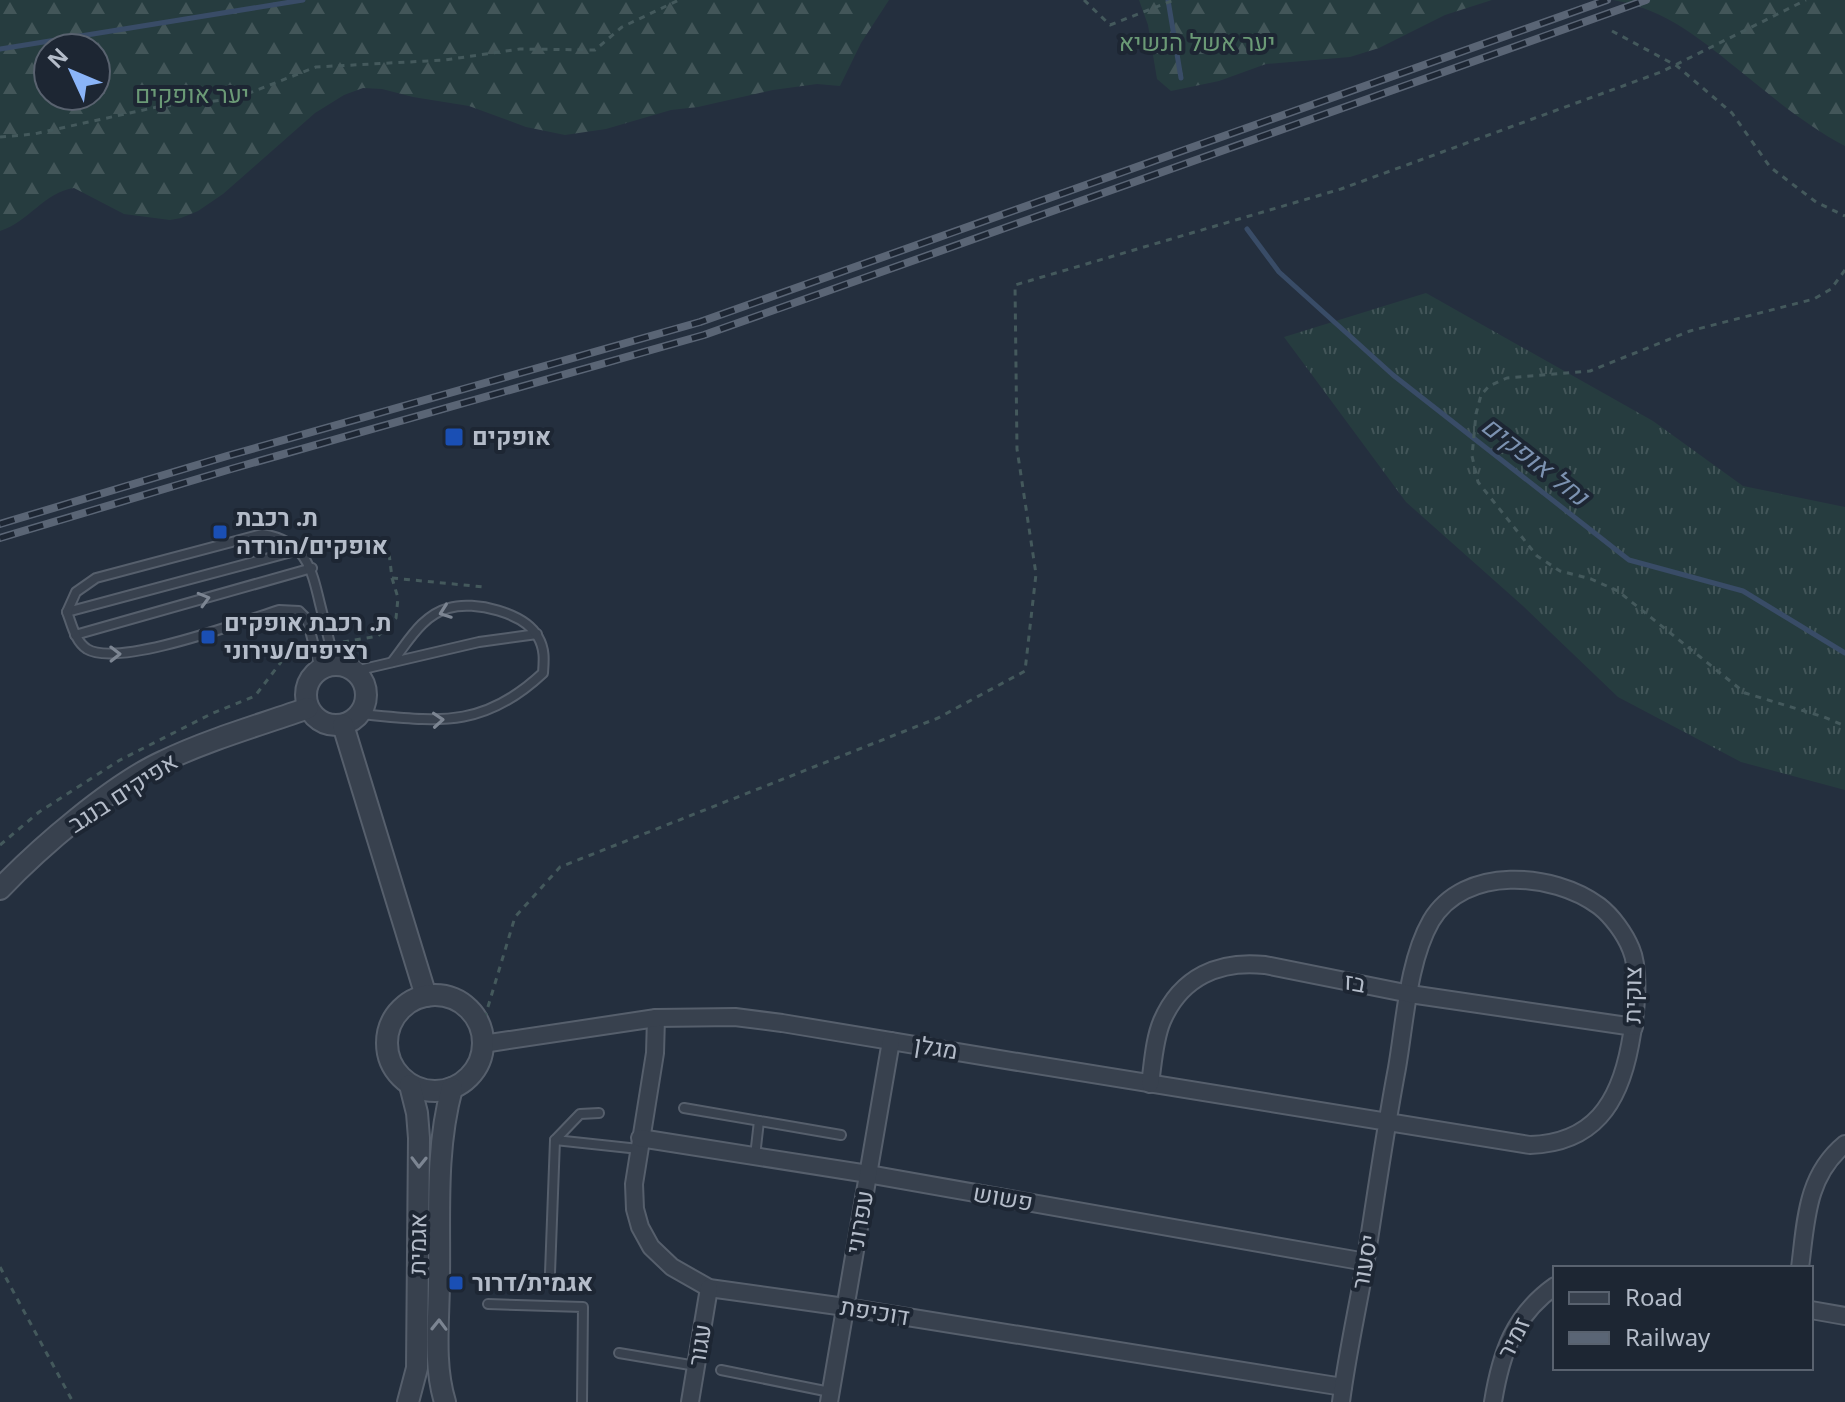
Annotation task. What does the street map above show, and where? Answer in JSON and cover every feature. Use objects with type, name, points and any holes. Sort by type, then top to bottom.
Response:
[{"type":"street","points":[[335,662],[366,689],[366,704],[360,714],[343,725],[323,723],[308,708],[307,686],[335,662]]},
{"type":"street","name":"אפיקים בנגב","points":[[0,889],[65,829],[161,762],[308,708]]},
{"type":"street","points":[[343,725],[426,996]]},
{"type":"street","name":"צוקית","points":[[1505,879],[1563,887],[1601,907],[1633,951],[1636,973],[1634,1027],[1617,1090],[1605,1110],[1588,1127],[1572,1138],[1553,1144],[1530,1145],[1387,1122],[1410,994],[1423,938],[1442,906],[1456,895],[1474,886],[1505,879]]},
{"type":"street","name":"בז","points":[[1150,1084],[1162,1022],[1174,1001],[1190,984],[1221,966],[1241,962],[1410,994],[1634,1027]]},
{"type":"street","points":[[426,996],[454,999],[475,1017],[482,1037],[481,1058],[474,1071],[452,1088],[431,1091],[410,1085],[393,1067],[388,1055],[387,1040],[391,1024],[399,1011],[411,1001],[426,996]]},
{"type":"street","name":"מגלן","points":[[482,1037],[656,1018],[735,1017],[1387,1122]]},
{"type":"street","name":"דוכיפת","points":[[656,1018],[655,1053],[634,1184],[635,1209],[651,1247],[672,1267],[709,1288],[845,1307],[1342,1395]]},
{"type":"street","name":"עפרוני","points":[[830,1397],[891,1041]]},
{"type":"street","name":"אגמית","points":[[408,1402],[417,1368],[419,1154],[417,1113],[410,1085]]},
{"type":"street","name":"אגמית","points":[[445,1402],[438,1366],[440,1165],[442,1125],[452,1088]]},
{"type":"street","name":"יסעור","points":[[1342,1395],[1387,1122]]},
{"type":"street","name":"פשוש","points":[[639,1143],[755,1156],[868,1174],[1366,1262]]},
{"type":"street","points":[[1800,1266],[1814,1183],[1829,1157],[1845,1144]]},
{"type":"street","name":"זמיר","points":[[1493,1402],[1499,1368],[1514,1328],[1537,1298],[1553,1287]]},
{"type":"street","name":"עגור","points":[[690,1402],[709,1288]]},
{"type":"street","points":[[1813,1310],[1845,1316]]},
{"type":"lane","points":[[262,534],[279,536],[299,550],[312,568],[335,662],[299,611],[279,610],[136,653],[103,655],[87,649],[75,635],[67,612],[76,592],[96,578],[262,534]]},
{"type":"lane","points":[[67,612],[299,550]]},
{"type":"lane","points":[[75,635],[312,568]]},
{"type":"lane","points":[[360,714],[442,721],[473,714],[504,703],[524,691],[543,673],[545,654],[537,634],[513,615],[481,607],[449,607],[425,620],[392,662]]},
{"type":"lane","points":[[335,662],[392,662],[479,642],[537,634]]},
{"type":"lane","points":[[684,1108],[841,1135]]},
{"type":"lane","points":[[550,1273],[555,1140],[580,1114],[599,1113]]},
{"type":"lane","points":[[755,1156],[759,1121]]},
{"type":"lane","points":[[555,1140],[639,1143]]},
{"type":"lane","points":[[488,1304],[583,1307],[582,1402]]},
{"type":"lane","points":[[619,1353],[696,1366]]},
{"type":"lane","points":[[721,1370],[830,1397]]},
{"type":"path","points":[[0,137],[34,134],[157,107],[234,99],[316,67],[445,60],[520,49],[595,50],[622,27],[679,0]]},
{"type":"path","points":[[1084,0],[1110,25],[1174,0]]},
{"type":"path","points":[[482,1037],[515,917],[560,867],[938,718],[1025,671],[1036,574],[1017,449],[1015,285],[1341,189],[1677,66],[1806,0]]},
{"type":"path","points":[[1612,31],[1677,66],[1732,113],[1770,167],[1816,202],[1845,216]]},
{"type":"path","points":[[1845,270],[1831,289],[1814,299],[1690,331],[1590,371],[1507,378],[1489,386],[1481,395],[1476,414],[1472,456],[1478,482],[1537,556],[1560,571],[1591,579],[1618,591],[1745,693],[1845,726]]},
{"type":"path","points":[[335,662],[378,636],[396,618],[398,598],[389,553]]},
{"type":"path","points":[[392,578],[484,587]]},
{"type":"path","points":[[0,1267],[73,1402]]},
{"type":"green space","name":"יער אופקים","points":[[0,0],[889,0],[861,43],[840,86],[817,84],[773,90],[671,110],[606,129],[565,135],[526,127],[469,106],[363,88],[344,95],[315,113],[223,194],[181,218],[170,220],[124,214],[74,188],[54,195],[0,231]]},
{"type":"green space","name":"יער אשל הנשיא","points":[[1139,0],[1492,0],[1445,15],[1379,48],[1350,57],[1266,64],[1219,81],[1171,91],[1157,79],[1148,25]]},
{"type":"green space","points":[[1613,0],[1845,0],[1845,146],[1794,113],[1684,28],[1651,11]]},
{"type":"green space","points":[[1426,293],[1653,421],[1743,486],[1845,507],[1845,790],[1741,762],[1618,697],[1523,606],[1406,502],[1284,337]]},
{"type":"waterway","points":[[0,49],[303,0]]},
{"type":"waterway","name":"נחל אופקים","points":[[1168,0],[1181,78]]},
{"type":"waterway","name":"נחל אופקים","points":[[1247,229],[1279,272],[1393,375],[1629,560],[1743,591],[1845,653]]},
{"type":"railway","points":[[0,524],[700,322],[1607,0]]},
{"type":"railway","points":[[0,538],[704,335],[1646,0]]},
{"type":"place","name":"אופקים","points":[[454,437]]},
{"type":"place","name":"ת. רכבת אופקים/הורדה","points":[[220,532]]},
{"type":"place","name":"ת. רכבת אופקים רציפים/עירוני","points":[[208,637]]},
{"type":"place","name":"אגמית/דרור","points":[[456,1283]]}]
